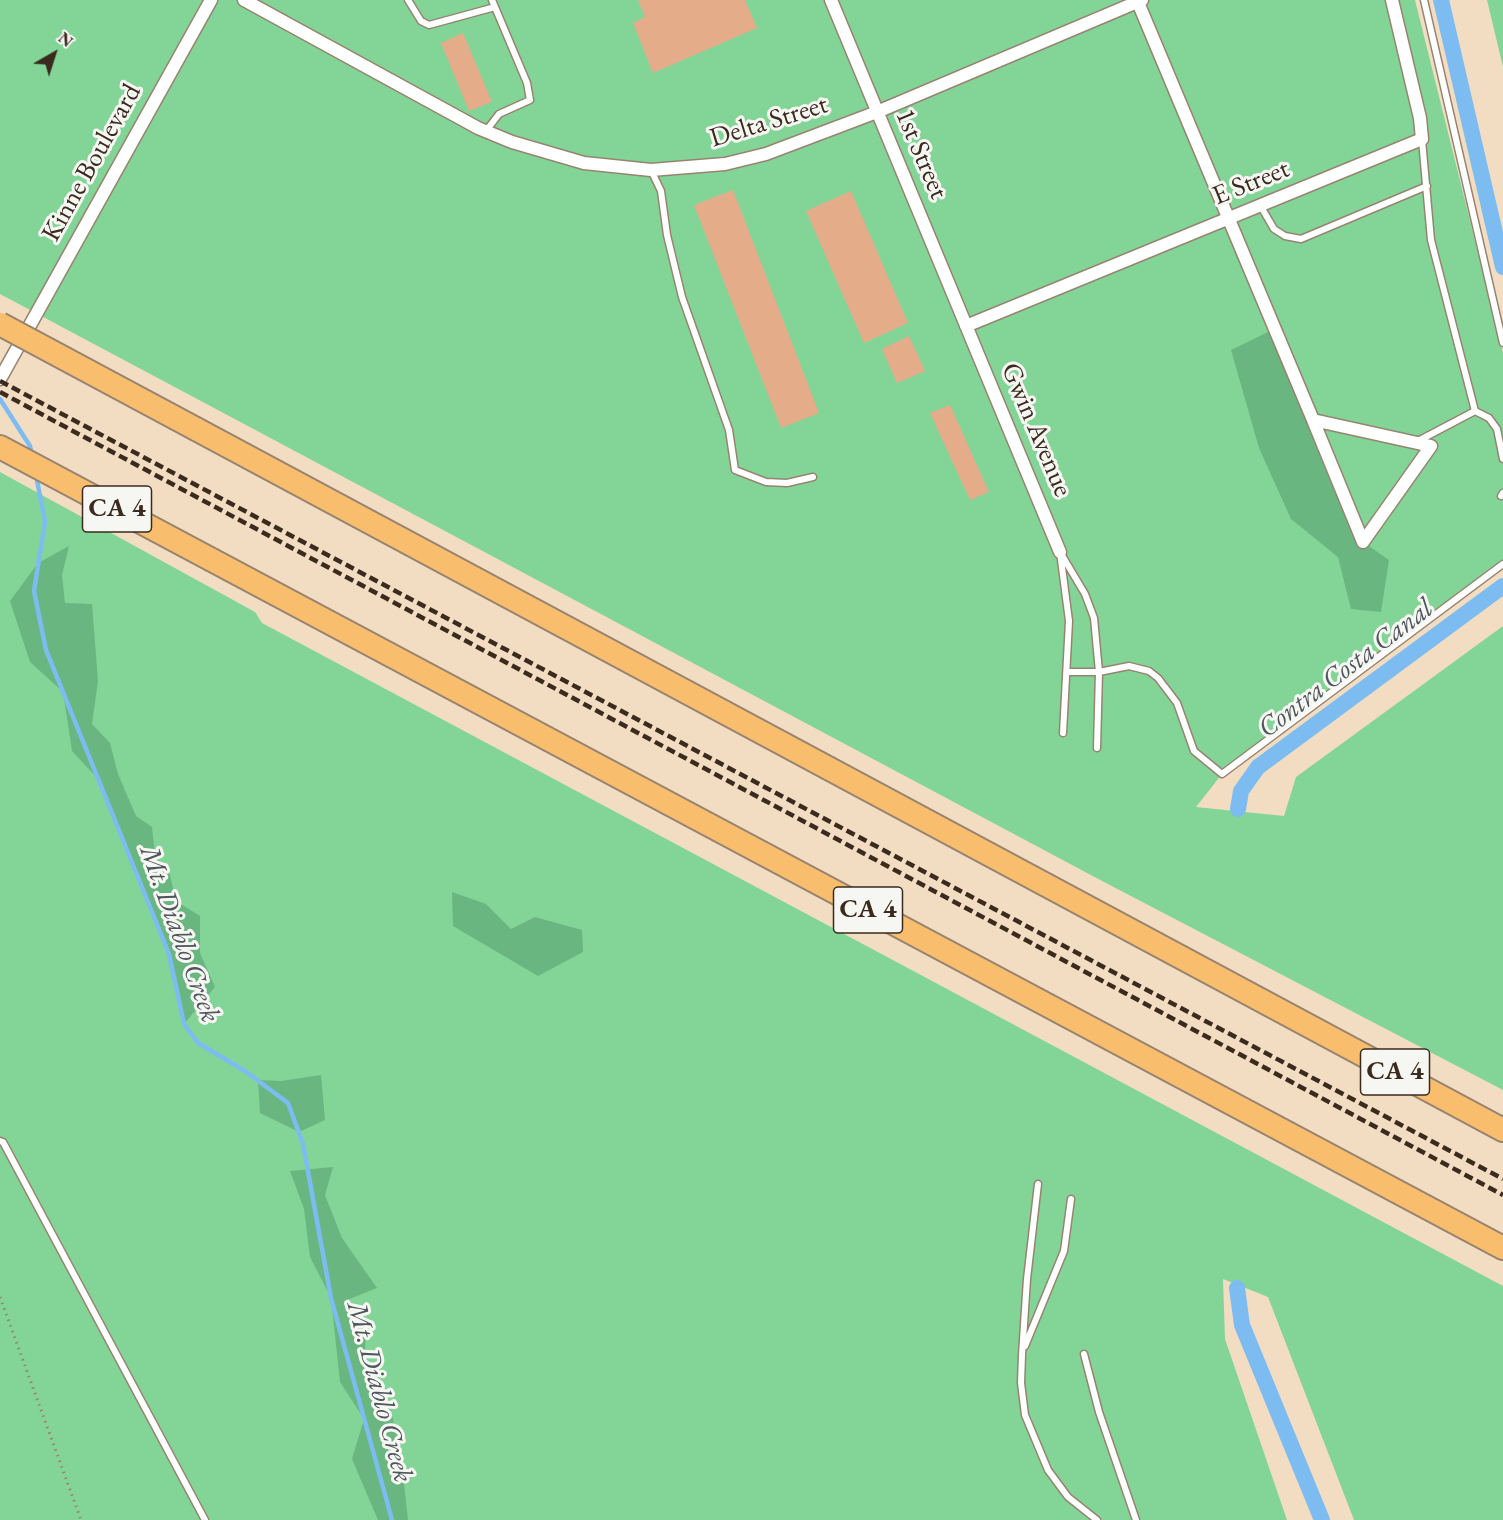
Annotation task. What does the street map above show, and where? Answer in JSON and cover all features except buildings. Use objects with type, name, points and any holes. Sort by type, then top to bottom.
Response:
[{"type":"highway","name":"CA 4","points":[[0,324],[1503,1130]]},
{"type":"highway","name":"CA 4","points":[[0,447],[1503,1248]]},
{"type":"street","name":"Kinne Boulevard","points":[[0,379],[211,0]]},
{"type":"street","name":"Delta Street","points":[[244,0],[449,114],[486,131],[584,163],[651,170],[724,164],[766,154],[878,112],[1139,1]]},
{"type":"street","name":"1st Street","points":[[831,0],[966,326]]},
{"type":"street","points":[[1392,0],[1420,118],[1422,139]]},
{"type":"street","points":[[1139,1],[1363,542],[1431,446],[1313,420]]},
{"type":"street","name":"E Street","points":[[966,326],[1422,139]]},
{"type":"street","name":"Gwin Avenue","points":[[966,326],[1060,552]]},
{"type":"lane","points":[[408,0],[422,21],[429,25],[493,3],[527,83],[530,100],[499,114],[486,131]]},
{"type":"lane","points":[[1424,0],[1503,343]]},
{"type":"lane","points":[[1422,139],[1431,240],[1475,411],[1489,418],[1497,429],[1503,459]]},
{"type":"lane","points":[[651,170],[661,191],[667,235],[682,297],[729,430],[735,470],[766,482],[787,483],[813,477]]},
{"type":"lane","points":[[1260,205],[1274,229],[1285,236],[1301,239],[1426,186]]},
{"type":"lane","points":[[1415,442],[1475,411]]},
{"type":"lane","points":[[1060,552],[1068,611],[1064,733]]},
{"type":"lane","points":[[1060,552],[1080,584],[1094,618],[1099,672],[1097,748]]},
{"type":"lane","points":[[1067,672],[1099,672],[1129,666],[1149,671],[1158,678],[1177,703],[1194,752],[1222,774],[1503,564]]},
{"type":"lane","points":[[0,1141],[3,1142],[205,1520]]},
{"type":"lane","points":[[1038,1184],[1027,1279],[1022,1354],[1021,1383],[1025,1415],[1048,1470],[1068,1497],[1097,1520]]},
{"type":"lane","points":[[1022,1354],[1064,1251],[1071,1199]]},
{"type":"lane","points":[[1084,1354],[1099,1412],[1136,1520]]},
{"type":"path","points":[[0,1297],[81,1520]]},
{"type":"green space","points":[[0,0],[1415,0],[1503,353],[1503,564],[1222,774],[1196,807],[1284,816],[1296,777],[1503,626],[1503,1090],[1104,882],[0,294]]},
{"type":"green space","points":[[1487,0],[1503,0],[1503,67]]},
{"type":"green space","points":[[1274,329],[1363,542],[1389,560],[1381,612],[1351,609],[1338,557],[1291,519],[1259,448],[1231,350]]},
{"type":"green space","points":[[0,472],[255,612],[262,623],[1503,1286],[1503,1520],[1354,1520],[1268,1297],[1223,1279],[1225,1339],[1287,1520],[0,1520]]},
{"type":"green space","points":[[69,546],[62,575],[65,603],[92,604],[98,681],[92,724],[110,743],[118,774],[136,816],[152,827],[155,855],[170,875],[176,901],[200,916],[200,953],[215,987],[184,1024],[169,954],[99,780],[72,751],[63,692],[30,662],[10,601],[38,563]]},
{"type":"green space","points":[[452,892],[486,904],[511,929],[535,917],[582,930],[583,952],[538,976],[453,926]]},
{"type":"green space","points":[[321,1075],[325,1120],[299,1132],[260,1113],[258,1080],[281,1081]]},
{"type":"green space","points":[[333,1167],[325,1195],[342,1238],[377,1288],[347,1300],[366,1334],[364,1366],[390,1406],[401,1455],[408,1520],[378,1520],[352,1459],[364,1419],[340,1382],[331,1298],[310,1257],[304,1209],[290,1171]]},
{"type":"waterway","name":"Contra Costa Canal","points":[[1441,0],[1503,267]]},
{"type":"waterway","name":"Mt. Diablo Creek","points":[[0,399],[30,446],[32,455]]},
{"type":"waterway","name":"Mt. Diablo Creek","points":[[36,475],[45,522],[34,591],[46,650],[169,954],[184,1024],[198,1043],[245,1071],[288,1103],[303,1144],[331,1298],[392,1520]]},
{"type":"waterway","name":"Contra Costa Canal","points":[[1238,809],[1241,791],[1258,767],[1503,586]]},
{"type":"waterway","name":"Contra Costa Canal","points":[[1237,1288],[1242,1325],[1322,1520]]},
{"type":"railway","points":[[0,381],[1503,1179]]},
{"type":"railway","points":[[0,392],[1503,1195]]}]
